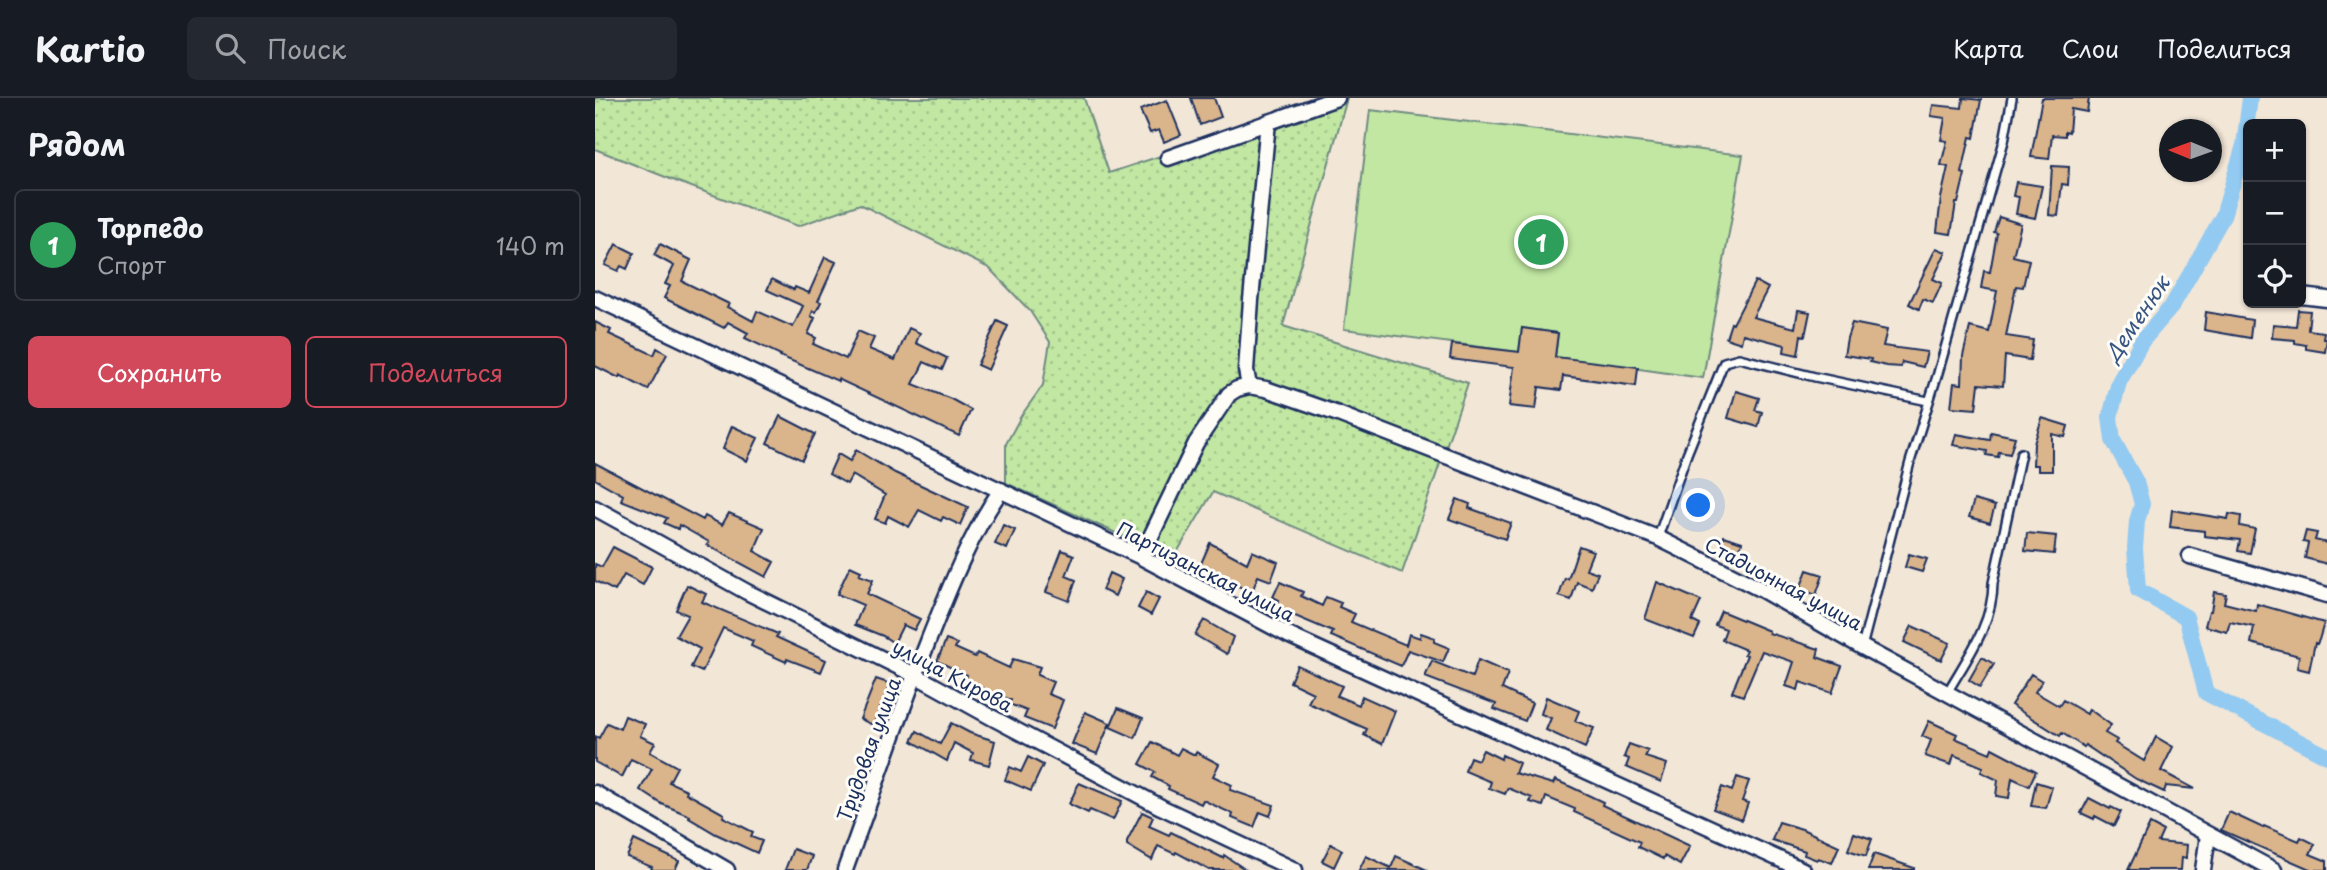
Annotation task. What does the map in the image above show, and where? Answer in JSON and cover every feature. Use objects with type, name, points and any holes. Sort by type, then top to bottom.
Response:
[{"type":"street","points":[[1168,158],[1337,98]]},
{"type":"street","points":[[1141,557],[1196,443],[1229,394],[1249,386],[1246,370],[1251,300],[1268,122]]},
{"type":"street","points":[[2306,297],[2327,299]]},
{"type":"street","name":"Партизанская улица","points":[[595,298],[1141,557],[1290,636],[1803,870]]},
{"type":"street","name":"Стадионная улица","points":[[1249,386],[1266,389],[1338,414],[1658,538],[1762,590],[1861,647],[2274,870]]},
{"type":"street","name":"Трудовая улица","points":[[845,870],[946,596],[990,507],[1001,491]]},
{"type":"street","name":"улица Кирова","points":[[595,508],[747,592],[915,675],[1161,807],[1295,870]]},
{"type":"street","points":[[2189,556],[2327,595]]},
{"type":"street","points":[[595,793],[671,835],[708,866],[727,870]]},
{"type":"street","points":[[2203,870],[2208,835]]},
{"type":"lane","points":[[1861,647],[1928,401],[2004,141],[2012,98]]},
{"type":"lane","points":[[1658,538],[1696,429],[1724,362],[1739,358],[1928,401]]},
{"type":"lane","points":[[1947,693],[1980,638],[1993,601],[1993,583],[2021,453]]},
{"type":"green space","points":[[595,98],[1084,98],[1109,173],[1336,98],[1347,98],[1283,326],[1468,383],[1402,573],[1213,492],[1173,559],[1006,483],[1006,444],[1021,416],[1043,385],[1050,342],[1030,311],[989,268],[860,204],[798,226],[595,149]]},
{"type":"green space","points":[[1370,110],[1743,155],[1703,378],[1555,357],[1558,333],[1522,328],[1519,352],[1344,329]]},
{"type":"building","points":[[1191,98],[1214,98],[1221,117],[1200,125]]},
{"type":"building","points":[[1963,98],[1981,100],[1974,138],[1970,137],[1962,173],[1965,174],[1956,203],[1951,234],[1937,232],[1948,167],[1941,165],[1947,141],[1941,140],[1945,118],[1931,116],[1933,105],[1962,108]]},
{"type":"building","points":[[2042,98],[2089,98],[2087,112],[2071,109],[2069,132],[2065,131],[2065,136],[2052,135],[2049,159],[2031,157]]},
{"type":"building","points":[[1167,100],[1181,135],[1164,142],[1159,130],[1150,133],[1140,110]]},
{"type":"building","points":[[2052,166],[2069,167],[2068,185],[2062,184],[2058,216],[2049,215]]},
{"type":"building","points":[[2016,182],[2042,186],[2035,218],[2016,214],[2019,197],[2013,196]]},
{"type":"building","points":[[1999,217],[2021,224],[2013,256],[2029,260],[2023,287],[2016,286],[2006,336],[2033,340],[2030,360],[2005,356],[2003,386],[1979,384],[1976,409],[1951,407],[1954,383],[1962,384],[1963,356],[1970,327],[1989,332],[1997,291],[1981,288],[1984,271],[1990,272],[1997,233],[1994,232]]},
{"type":"building","points":[[616,244],[634,253],[627,269],[621,266],[618,271],[605,265]]},
{"type":"building","points":[[660,244],[691,260],[682,281],[729,304],[727,307],[753,321],[757,311],[793,327],[803,306],[767,290],[772,279],[794,290],[795,287],[809,293],[825,257],[836,262],[818,301],[821,302],[811,316],[815,318],[808,334],[816,338],[813,344],[846,359],[858,331],[874,338],[869,349],[895,360],[909,328],[920,333],[916,343],[947,358],[942,370],[924,362],[913,384],[971,410],[959,436],[838,379],[780,356],[745,338],[748,333],[728,322],[724,328],[664,298],[670,286],[665,284],[674,266],[654,255]]},
{"type":"building","points":[[1936,248],[1946,252],[1933,279],[1942,283],[1933,303],[1923,299],[1919,309],[1909,304]]},
{"type":"building","points":[[1755,281],[1768,288],[1753,317],[1795,328],[1798,310],[1810,312],[1805,336],[1801,335],[1798,355],[1784,352],[1785,345],[1743,334],[1741,343],[1726,338],[1731,323],[1733,324]]},
{"type":"building","points":[[2298,310],[2310,311],[2308,330],[2324,332],[2323,339],[2327,339],[2325,352],[2306,349],[2306,345],[2295,343],[2295,340],[2272,338],[2273,324],[2296,326]]},
{"type":"building","points":[[2206,312],[2252,320],[2250,338],[2204,330]]},
{"type":"building","points":[[997,321],[1008,326],[988,370],[977,365]]},
{"type":"building","points":[[595,322],[611,330],[609,334],[654,355],[657,348],[667,354],[648,390],[620,375],[619,378],[595,366]]},
{"type":"building","points":[[1852,323],[1887,330],[1883,346],[1927,352],[1923,367],[1902,362],[1901,367],[1886,366],[1870,362],[1871,359],[1844,355]]},
{"type":"building","points":[[1522,328],[1558,333],[1555,357],[1638,367],[1636,386],[1563,376],[1561,390],[1539,387],[1536,409],[1509,406],[1514,367],[1450,359],[1452,344],[1519,352]]},
{"type":"building","points":[[1736,391],[1759,398],[1755,410],[1762,412],[1758,427],[1728,418]]},
{"type":"building","points":[[780,416],[815,434],[802,460],[767,443]]},
{"type":"building","points":[[2042,418],[2068,426],[2065,437],[2052,434],[2052,471],[2038,471],[2038,465],[2033,465],[2034,444]]},
{"type":"building","points":[[732,426],[758,438],[747,461],[723,449]]},
{"type":"building","points":[[1991,432],[2015,437],[2010,454],[1999,452],[1998,457],[1986,455],[1987,451],[1953,445],[1956,434],[1990,440]]},
{"type":"building","points":[[856,450],[895,473],[968,507],[960,525],[943,517],[941,521],[919,510],[909,527],[888,516],[885,523],[875,519],[885,495],[852,475],[847,484],[829,474],[838,454],[850,461]]},
{"type":"building","points":[[595,463],[703,520],[705,516],[722,525],[729,513],[764,528],[754,551],[774,562],[766,577],[707,545],[709,542],[679,525],[678,529],[664,523],[667,518],[621,500],[623,495],[595,479]]},
{"type":"building","points":[[1457,499],[1470,504],[1469,508],[1511,523],[1505,539],[1449,519]]},
{"type":"building","points":[[1974,500],[1995,506],[1990,523],[1969,517]]},
{"type":"building","points":[[2172,510],[2228,519],[2229,514],[2241,516],[2240,526],[2255,529],[2250,553],[2238,551],[2240,540],[2204,536],[2204,531],[2170,527]]},
{"type":"building","points":[[1003,525],[1015,530],[1007,549],[995,544]]},
{"type":"building","points":[[2306,531],[2317,533],[2315,540],[2327,543],[2327,564],[2305,558],[2308,543],[2303,542]]},
{"type":"building","points":[[2027,533],[2056,536],[2054,554],[2025,551]]},
{"type":"building","points":[[1724,536],[1742,542],[1738,555],[1720,549]]},
{"type":"building","points":[[1210,543],[1247,563],[1252,551],[1278,562],[1271,581],[1258,576],[1252,592],[1231,583],[1230,586],[1210,576],[1211,573],[1199,568]]},
{"type":"building","points":[[1579,546],[1593,551],[1586,569],[1598,573],[1592,588],[1577,582],[1571,600],[1559,596]]},
{"type":"building","points":[[613,547],[652,567],[643,585],[624,575],[615,591],[595,581],[595,564],[602,567]]},
{"type":"building","points":[[1062,550],[1074,555],[1066,576],[1076,580],[1069,601],[1046,592]]},
{"type":"building","points":[[1909,554],[1927,559],[1922,572],[1905,567]]},
{"type":"building","points":[[850,566],[861,571],[859,575],[873,580],[867,594],[920,619],[914,630],[903,625],[894,643],[855,625],[863,605],[837,594]]},
{"type":"building","points":[[1807,570],[1823,575],[1816,595],[1800,589]]},
{"type":"building","points":[[1109,573],[1122,579],[1115,596],[1102,590]]},
{"type":"building","points":[[1280,582],[1303,592],[1301,596],[1322,606],[1326,597],[1341,603],[1339,607],[1355,614],[1351,622],[1406,645],[1409,634],[1420,638],[1421,633],[1435,638],[1434,642],[1449,648],[1443,662],[1408,650],[1401,666],[1331,636],[1333,632],[1276,608],[1279,600],[1273,597]]},
{"type":"building","points":[[1657,582],[1701,601],[1692,621],[1700,625],[1694,638],[1645,619]]},
{"type":"building","points":[[687,585],[706,594],[702,602],[778,634],[776,637],[826,660],[821,672],[787,659],[786,662],[751,646],[753,641],[723,628],[702,672],[691,667],[700,649],[676,636],[688,615],[676,610]]},
{"type":"building","points":[[1146,592],[1159,599],[1151,615],[1138,608]]},
{"type":"building","points":[[2214,592],[2226,594],[2224,603],[2256,611],[2257,604],[2324,623],[2319,640],[2315,643],[2309,671],[2297,668],[2299,656],[2251,643],[2254,627],[2230,622],[2227,632],[2205,626]]},
{"type":"building","points":[[1721,611],[1769,633],[1819,649],[1817,657],[1842,666],[1832,693],[1800,682],[1798,690],[1786,686],[1794,662],[1762,651],[1743,696],[1732,692],[1747,655],[1744,654],[1746,650],[1722,640],[1726,629],[1715,625]]},
{"type":"building","points":[[1204,620],[1233,637],[1227,654],[1195,635]]},
{"type":"building","points":[[1912,626],[1950,643],[1941,660],[1904,642]]},
{"type":"building","points":[[946,640],[957,644],[955,648],[975,657],[977,653],[1009,668],[1013,659],[1040,667],[1037,675],[1053,682],[1048,694],[1063,700],[1052,729],[1024,718],[1027,711],[1009,704],[1011,700],[964,681],[967,675],[937,661]]},
{"type":"building","points":[[1982,657],[1994,664],[1980,687],[1969,680]]},
{"type":"building","points":[[1478,660],[1508,673],[1502,689],[1532,703],[1525,721],[1494,709],[1496,704],[1425,677],[1432,661],[1472,677]]},
{"type":"building","points":[[1297,665],[1342,686],[1337,696],[1359,705],[1362,696],[1395,711],[1382,744],[1364,735],[1367,729],[1308,703],[1313,693],[1290,682]]},
{"type":"building","points":[[2031,674],[2042,681],[2035,692],[2059,706],[2063,700],[2087,714],[2089,709],[2111,725],[2105,733],[2117,740],[2115,743],[2144,761],[2156,737],[2173,747],[2161,771],[2195,789],[2166,786],[2164,792],[2136,779],[2085,745],[2084,747],[2062,733],[2060,736],[2011,705]]},
{"type":"building","points":[[876,679],[891,684],[873,725],[860,719]]},
{"type":"building","points":[[1546,697],[1579,711],[1575,721],[1594,728],[1585,748],[1546,730],[1551,718],[1541,714]]},
{"type":"building","points":[[1118,708],[1143,718],[1135,738],[1110,727]]},
{"type":"building","points":[[1085,712],[1110,723],[1097,754],[1072,744]]},
{"type":"building","points":[[625,716],[645,724],[640,736],[655,743],[650,752],[677,767],[669,782],[687,790],[686,793],[724,814],[723,817],[753,832],[751,837],[762,841],[757,853],[716,834],[689,818],[690,816],[662,804],[640,790],[652,769],[631,759],[622,777],[595,762],[595,736],[599,738],[607,723],[620,729]]},
{"type":"building","points":[[1929,721],[1957,734],[1955,738],[1990,753],[1992,748],[2036,771],[2029,786],[2012,778],[2009,798],[1996,796],[1998,780],[1981,772],[1983,767],[1954,755],[1951,765],[1925,756],[1931,740],[1922,736]]},
{"type":"building","points":[[951,723],[995,741],[989,765],[971,760],[973,753],[954,743],[947,761],[912,741],[917,731],[940,744]]},
{"type":"building","points":[[1152,742],[1177,755],[1181,748],[1195,755],[1196,752],[1219,764],[1213,776],[1232,785],[1230,790],[1274,805],[1270,816],[1260,812],[1254,827],[1232,818],[1233,814],[1203,800],[1201,804],[1168,789],[1169,786],[1152,777],[1155,772],[1140,764]]},
{"type":"building","points":[[1629,744],[1648,751],[1645,757],[1667,764],[1661,782],[1626,767],[1629,759],[1624,757]]},
{"type":"building","points":[[1483,750],[1501,759],[1502,755],[1519,763],[1515,773],[1553,784],[1555,780],[1690,846],[1680,865],[1638,847],[1640,842],[1546,797],[1543,806],[1530,802],[1532,798],[1508,788],[1505,794],[1489,788],[1491,782],[1465,771],[1470,757],[1478,760]]},
{"type":"building","points":[[1028,757],[1043,765],[1031,791],[1005,780],[1010,767],[1021,772]]},
{"type":"building","points":[[1737,777],[1749,781],[1742,801],[1748,803],[1742,820],[1713,809],[1722,787],[1732,791]]},
{"type":"building","points":[[2036,782],[2052,787],[2046,808],[2031,806]]},
{"type":"building","points":[[1079,783],[1122,801],[1113,820],[1069,804]]},
{"type":"building","points":[[2089,798],[2121,812],[2114,826],[2095,816],[2094,819],[2081,813]]},
{"type":"building","points":[[1142,812],[1153,817],[1149,826],[1169,835],[1171,832],[1223,858],[1224,855],[1246,870],[1209,870],[1176,852],[1175,854],[1158,846],[1152,860],[1127,845]]},
{"type":"building","points":[[2229,812],[2263,828],[2264,826],[2299,841],[2301,837],[2315,844],[2310,854],[2327,861],[2327,870],[2312,870],[2221,830]]},
{"type":"building","points":[[1779,822],[1839,846],[1832,863],[1818,858],[1817,860],[1804,855],[1805,851],[1772,840]]},
{"type":"building","points":[[2150,824],[2163,831],[2158,842],[2187,845],[2181,870],[2128,870]]},
{"type":"building","points":[[1854,833],[1872,839],[1866,856],[1848,850]]},
{"type":"building","points":[[634,840],[679,861],[675,870],[651,870],[652,867],[627,857]]},
{"type":"building","points":[[1331,844],[1342,850],[1334,867],[1322,861]]},
{"type":"building","points":[[793,849],[812,856],[807,870],[785,870]]},
{"type":"building","points":[[1874,854],[1914,868],[1914,870],[1868,870]]},
{"type":"building","points":[[1366,856],[1391,868],[1396,856],[1427,870],[1359,870]]},
{"type":"waterway","name":"Деменюк","points":[[2250,98],[2244,145],[2223,216],[2172,306],[2142,341],[2119,382],[2110,417],[2113,440],[2136,482],[2142,504],[2137,521],[2135,548],[2138,590],[2186,617],[2206,693],[2327,756]]},
{"type":"place","name":"Торпедо","points":[[1541,242]]}]
